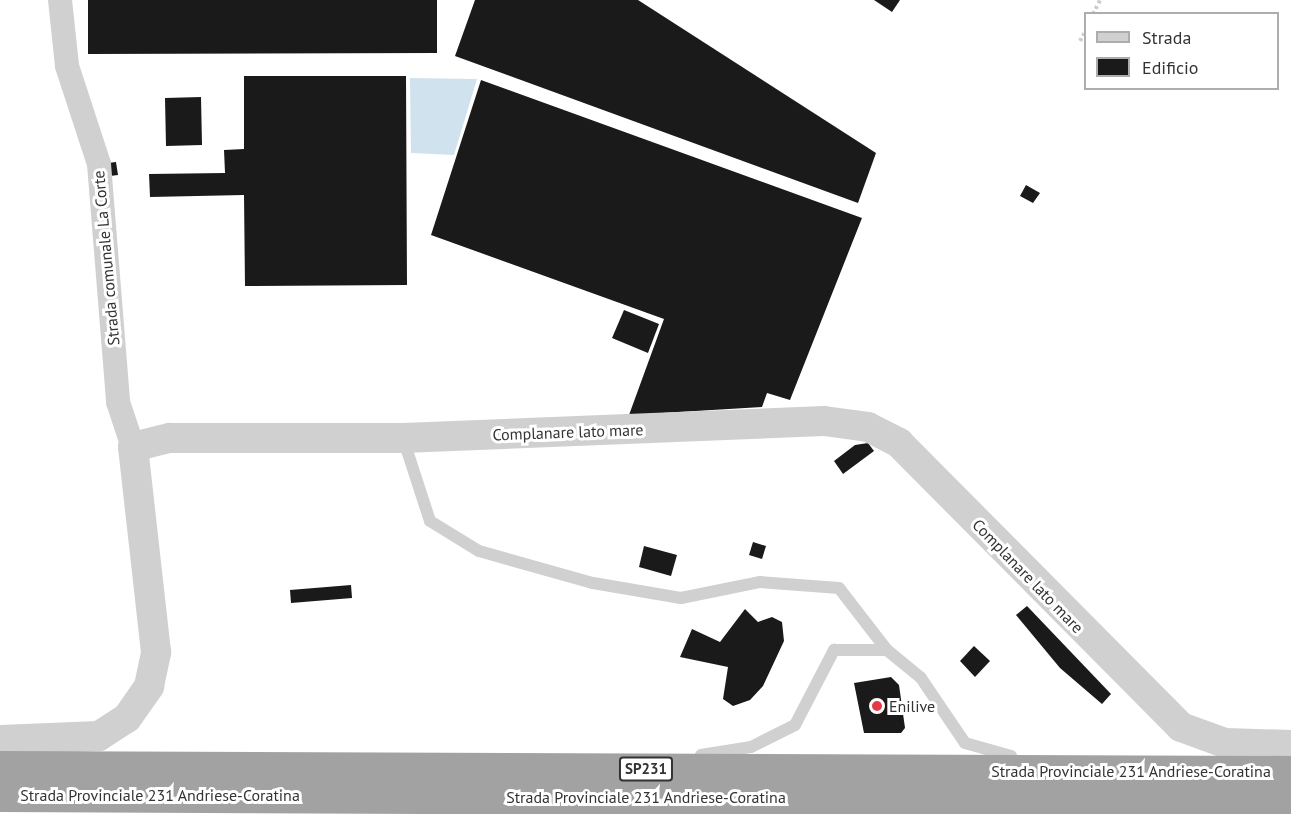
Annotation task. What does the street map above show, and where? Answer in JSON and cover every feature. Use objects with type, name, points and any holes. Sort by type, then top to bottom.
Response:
[{"type":"highway","name":"Strada Provinciale 231 Andriese-Coratina","points":[[0,767],[1291,772]]},
{"type":"highway","name":"Strada Provinciale 231 Andriese-Coratina","points":[[0,795],[1291,801]]},
{"type":"street","name":"Strada comunale La Corte","points":[[60,0],[67,66],[99,164],[118,402],[133,447]]},
{"type":"street","name":"Complanare lato mare","points":[[133,447],[170,438],[403,438],[760,422],[868,427],[898,443],[1171,720],[1225,743],[1291,745]]},
{"type":"street","points":[[0,740],[93,738],[127,718],[149,686],[156,652],[133,447]]},
{"type":"lane","points":[[403,438],[430,521],[479,551],[593,583],[681,598],[760,582],[839,588],[887,650],[921,678],[964,743],[996,755],[1197,771]]},
{"type":"lane","points":[[570,769],[761,744],[795,725],[834,650],[887,650]]},
{"type":"path","points":[[1080,41],[1084,34]]},
{"type":"water","points":[[410,78],[477,79],[454,155],[411,153]]},
{"type":"building","points":[[88,0],[437,0],[437,53],[88,54]]},
{"type":"building","points":[[475,0],[638,0],[876,153],[858,203],[455,56]]},
{"type":"building","points":[[874,0],[900,0],[892,12]]},
{"type":"building","points":[[244,76],[406,76],[407,285],[245,286],[244,195],[150,197],[149,174],[225,173],[224,150],[244,149]]},
{"type":"building","points":[[481,80],[862,218],[790,400],[767,393],[762,407],[629,415],[664,319],[431,235]]},
{"type":"building","points":[[201,97],[202,145],[166,146],[165,98]]},
{"type":"building","points":[[116,162],[118,175],[110,176],[108,163]]},
{"type":"building","points":[[1026,185],[1040,193],[1033,203],[1020,196]]},
{"type":"building","points":[[624,310],[659,324],[648,353],[612,338]]},
{"type":"building","points":[[868,443],[874,451],[843,474],[834,461],[855,445]]},
{"type":"building","points":[[753,542],[766,546],[762,559],[749,555]]},
{"type":"building","points":[[644,546],[677,555],[671,576],[639,567]]},
{"type":"building","points":[[351,585],[352,598],[291,603],[290,590]]},
{"type":"building","points":[[1027,606],[1111,694],[1102,704],[1060,668],[1016,615]]},
{"type":"building","points":[[745,609],[758,622],[772,617],[782,622],[784,641],[763,686],[750,700],[733,706],[723,699],[728,667],[680,657],[692,629],[720,642]]},
{"type":"building","points":[[974,646],[990,661],[975,677],[960,661]]},
{"type":"building","points":[[891,677],[899,685],[905,728],[901,733],[864,733],[854,683]]},
{"type":"place","name":"Enilive","points":[[877,706]]}]
